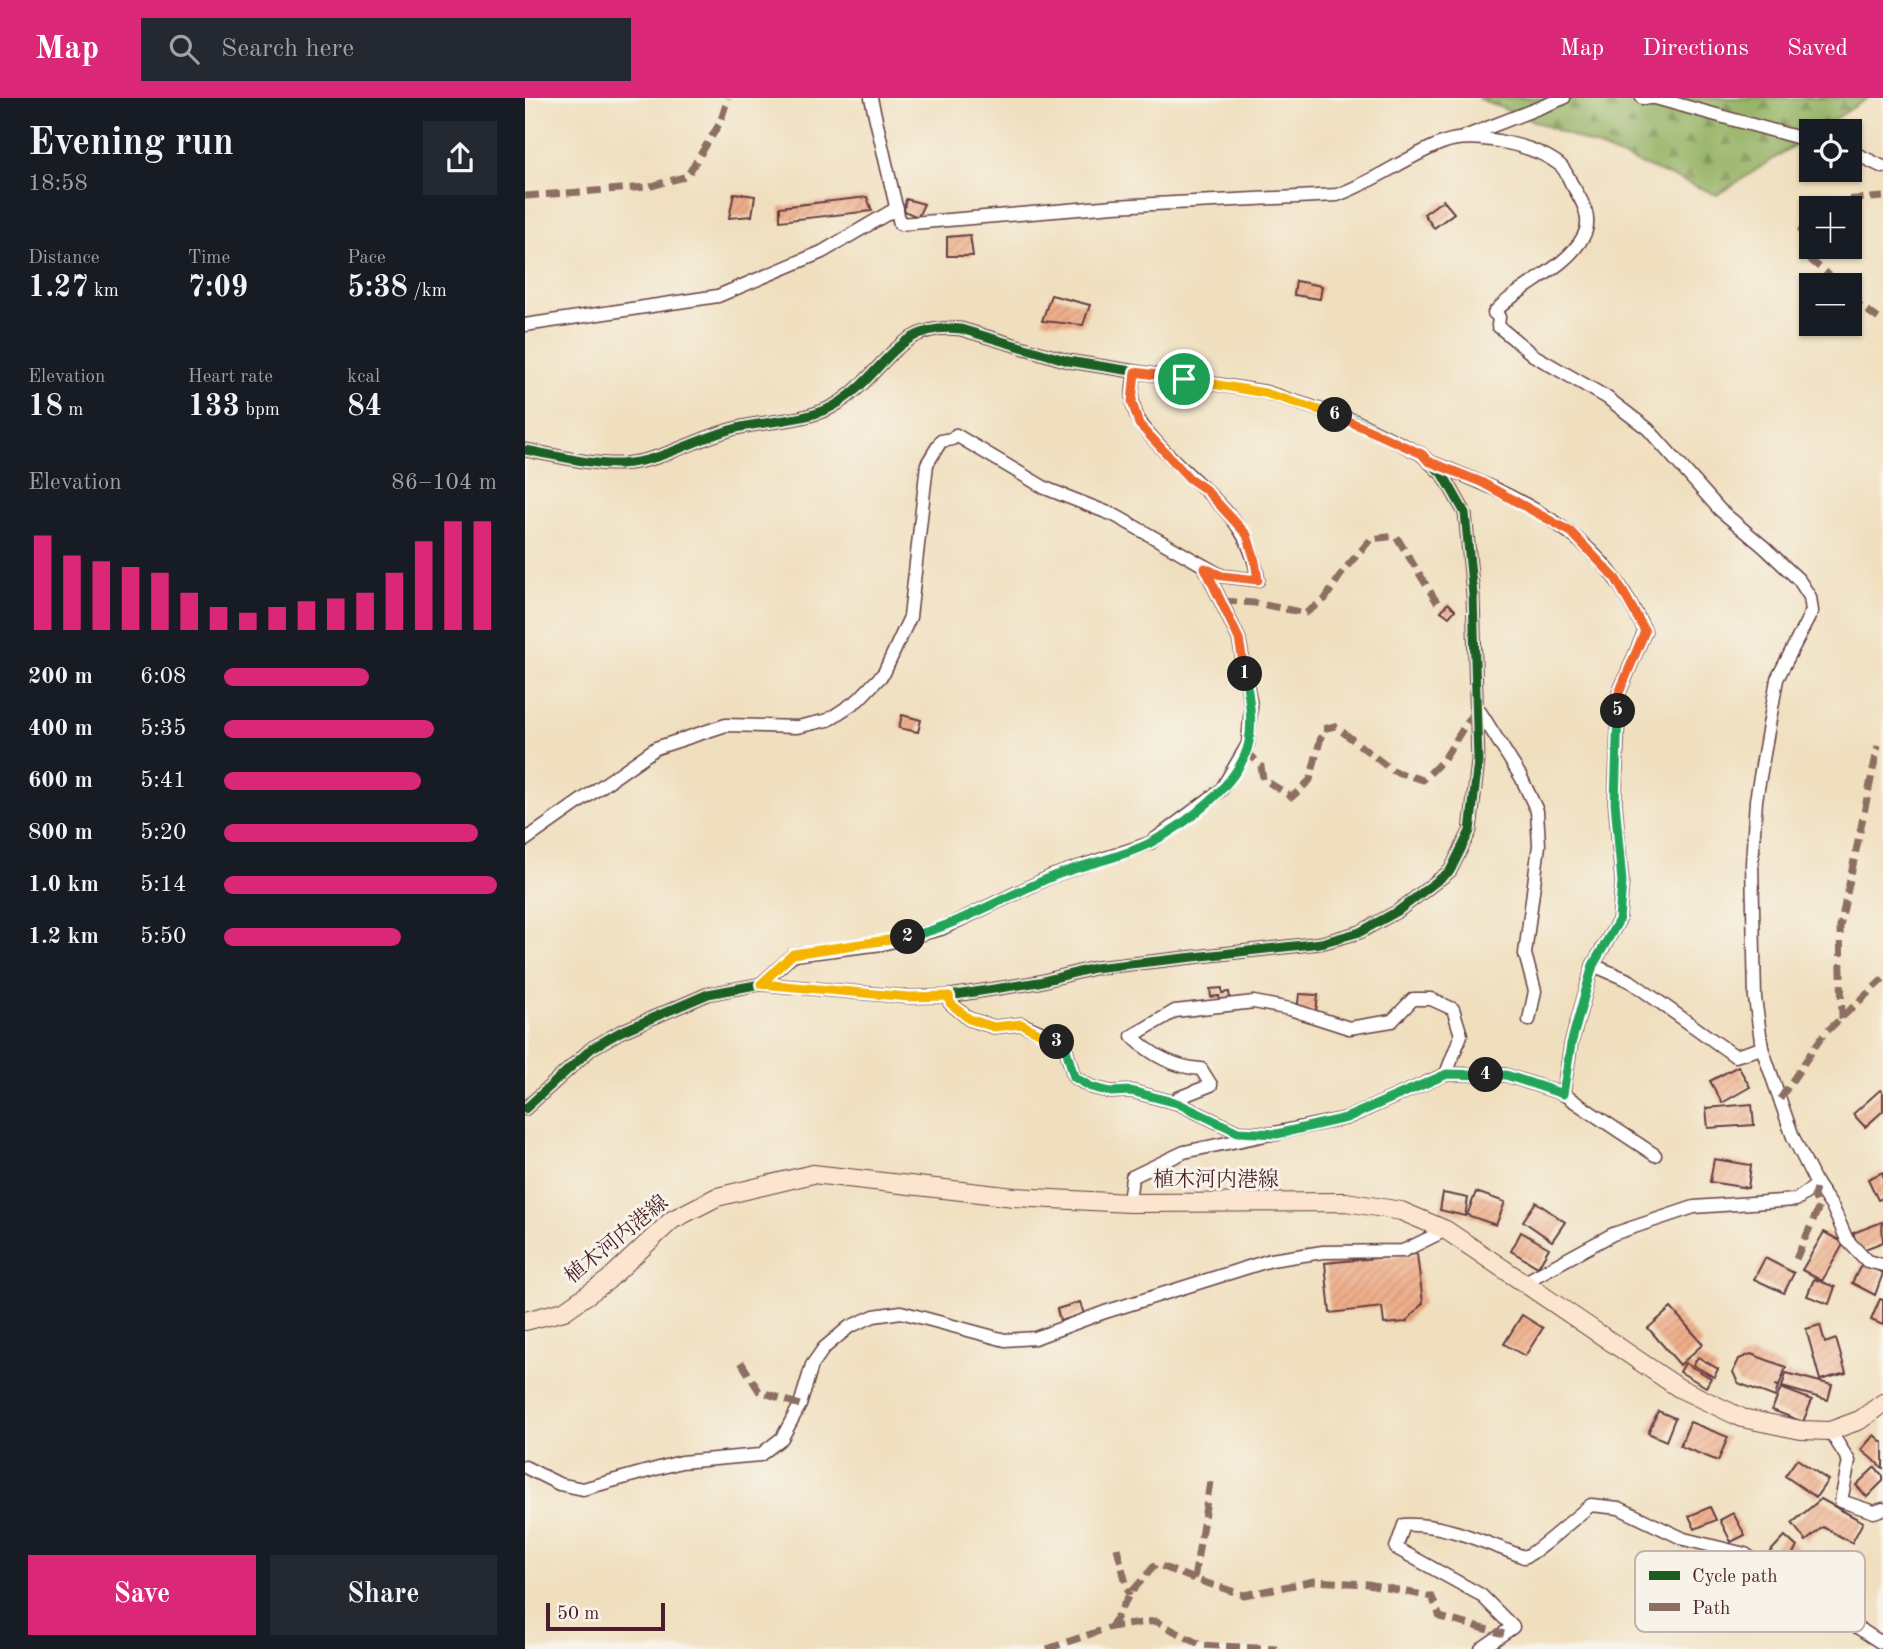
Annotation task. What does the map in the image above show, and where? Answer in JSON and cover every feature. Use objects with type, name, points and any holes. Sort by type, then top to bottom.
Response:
[{"type":"main road","name":"植木河内港線","points":[[525,1321],[564,1311],[607,1282],[672,1220],[717,1196],[813,1174],[1014,1197],[1129,1203],[1346,1202],[1401,1211],[1446,1230],[1679,1388],[1742,1418],[1801,1430],[1830,1431],[1860,1420],[1883,1402]]},
{"type":"street","points":[[871,98],[900,224],[1114,206],[1337,195],[1363,186],[1443,142],[1461,139],[1564,98]]},
{"type":"street","points":[[1642,98],[1655,98],[1799,138]]},
{"type":"street","points":[[1461,139],[1515,143],[1561,165],[1585,206],[1586,231],[1582,240],[1562,260],[1504,301],[1494,313],[1499,317],[1498,327],[1533,355],[1606,397],[1648,429],[1720,510],[1799,580],[1811,597],[1812,611],[1777,679],[1756,800],[1752,863],[1755,998],[1762,1048],[1793,1137],[1817,1185],[1833,1208],[1847,1240],[1867,1261],[1883,1265]]},
{"type":"street","points":[[1862,157],[1883,167]]},
{"type":"street","points":[[525,325],[718,296],[822,252],[897,208]]},
{"type":"street","points":[[525,450],[616,464],[646,462],[736,428],[805,416],[839,403],[908,337],[944,327],[961,329],[1068,361],[1265,393],[1355,421],[1422,454],[1444,476],[1465,513],[1473,595],[1478,761],[1470,831],[1450,870],[1398,911],[1360,932],[1321,943],[1094,968],[1039,982],[949,996],[909,997],[761,984],[708,994],[620,1032],[592,1048],[525,1110]]},
{"type":"street","points":[[525,840],[656,748],[726,725],[797,727],[828,720],[858,701],[884,673],[910,617],[927,464],[941,441],[952,439],[956,435],[1045,488],[1116,516],[1205,568],[1222,576],[1258,580],[1247,535],[1139,424],[1132,402],[1135,372]]},
{"type":"street","points":[[1428,461],[1481,482],[1571,532],[1616,579],[1645,631],[1619,693],[1615,802],[1622,882],[1619,920],[1593,965],[1571,1044],[1563,1094]]},
{"type":"street","points":[[761,984],[793,954],[883,944],[941,929],[1052,876],[1150,843],[1221,790],[1235,772],[1248,744],[1251,706],[1239,639],[1205,568]]},
{"type":"street","points":[[1477,707],[1537,811],[1539,845],[1525,954],[1535,992],[1528,1020]]},
{"type":"street","points":[[1593,965],[1630,981],[1735,1056],[1762,1048]]},
{"type":"street","points":[[949,996],[950,1003],[969,1019],[994,1027],[1021,1024],[1045,1034],[1066,1049],[1074,1077],[1091,1087],[1111,1092],[1131,1091],[1177,1103],[1238,1132],[1277,1134]]},
{"type":"street","points":[[1177,1103],[1178,1098],[1211,1085],[1201,1069],[1182,1068],[1145,1049],[1132,1036],[1175,1011],[1208,1006],[1254,1002],[1290,1009],[1349,1028],[1392,1021],[1413,999],[1431,999],[1453,1009],[1461,1035],[1447,1074]]},
{"type":"street","points":[[1129,1203],[1132,1177],[1184,1152],[1346,1118],[1447,1074],[1506,1075],[1563,1094],[1655,1155]]},
{"type":"street","points":[[1523,1283],[1612,1234],[1695,1207],[1796,1200],[1817,1185]]},
{"type":"street","points":[[525,1467],[559,1484],[583,1489],[681,1462],[760,1455],[782,1438],[800,1405],[812,1365],[824,1348],[849,1327],[874,1316],[901,1312],[1005,1340],[1035,1338],[1105,1312],[1271,1260],[1323,1252],[1403,1251],[1446,1230]]},
{"type":"street","points":[[1830,1431],[1849,1461],[1841,1501],[1874,1512],[1883,1509]]},
{"type":"street","points":[[1481,1649],[1513,1628],[1481,1595],[1397,1548],[1404,1525],[1423,1524],[1524,1557],[1532,1555],[1565,1524],[1591,1505],[1619,1508],[1684,1539],[1733,1551]]},
{"type":"street","points":[[1865,1632],[1880,1642],[1883,1640]]},
{"type":"green space","points":[[1477,98],[1868,98],[1835,119],[1799,119],[1799,143],[1717,195]]},
{"type":"building","points":[[734,193],[755,196],[752,216],[729,218]]},
{"type":"building","points":[[867,197],[872,211],[780,221],[780,207]]},
{"type":"building","points":[[906,199],[924,204],[918,217],[904,211]]},
{"type":"building","points":[[1443,200],[1454,213],[1434,228],[1424,214]]},
{"type":"building","points":[[970,235],[973,256],[947,256],[947,237]]},
{"type":"building","points":[[1296,281],[1322,286],[1320,299],[1294,295]]},
{"type":"building","points":[[1051,295],[1090,305],[1083,325],[1042,321]]},
{"type":"building","points":[[1448,603],[1455,610],[1449,617],[1441,611]]},
{"type":"building","points":[[902,715],[921,720],[918,732],[899,728]]},
{"type":"building","points":[[1222,988],[1222,993],[1229,992],[1230,1000],[1219,1001],[1219,996],[1211,997],[1210,989]]},
{"type":"building","points":[[1299,994],[1318,995],[1316,1012],[1297,1011]]},
{"type":"building","points":[[1738,1066],[1750,1087],[1722,1103],[1710,1081]]},
{"type":"building","points":[[1880,1090],[1883,1093],[1883,1111],[1865,1127],[1853,1114]]},
{"type":"building","points":[[1752,1104],[1754,1125],[1708,1128],[1706,1108]]},
{"type":"building","points":[[1714,1159],[1751,1165],[1748,1188],[1710,1182]]},
{"type":"building","points":[[1883,1172],[1883,1198],[1878,1200],[1868,1179]]},
{"type":"building","points":[[1476,1192],[1505,1202],[1496,1225],[1467,1215]]},
{"type":"building","points":[[1443,1193],[1468,1198],[1465,1216],[1440,1210]]},
{"type":"building","points":[[1536,1202],[1565,1222],[1552,1241],[1523,1221]]},
{"type":"building","points":[[1882,1222],[1883,1242],[1860,1251],[1853,1233]]},
{"type":"building","points":[[1521,1232],[1549,1248],[1538,1267],[1511,1251]]},
{"type":"building","points":[[1824,1232],[1844,1243],[1822,1281],[1802,1270]]},
{"type":"building","points":[[1417,1254],[1423,1303],[1406,1322],[1384,1324],[1382,1307],[1330,1313],[1325,1263]]},
{"type":"building","points":[[1765,1258],[1794,1273],[1784,1293],[1754,1279]]},
{"type":"building","points":[[1862,1263],[1883,1273],[1875,1295],[1852,1283]]},
{"type":"building","points":[[1814,1279],[1835,1287],[1829,1304],[1807,1296]]},
{"type":"building","points":[[1880,1299],[1883,1300],[1883,1325],[1871,1320]]},
{"type":"building","points":[[1080,1302],[1084,1314],[1060,1321],[1057,1309]]},
{"type":"building","points":[[1671,1308],[1703,1344],[1680,1365],[1648,1328]]},
{"type":"building","points":[[1522,1315],[1543,1328],[1525,1356],[1504,1344]]},
{"type":"building","points":[[1820,1325],[1825,1343],[1836,1339],[1846,1373],[1820,1380],[1806,1329]]},
{"type":"building","points":[[1751,1354],[1786,1367],[1779,1386],[1775,1385],[1778,1387],[1775,1397],[1738,1383],[1733,1372],[1739,1359]]},
{"type":"building","points":[[1698,1357],[1718,1369],[1714,1377],[1693,1365]]},
{"type":"building","points":[[1685,1363],[1711,1378],[1706,1387],[1680,1372]]},
{"type":"building","points":[[1786,1373],[1832,1385],[1828,1400],[1782,1387]]},
{"type":"building","points":[[1781,1388],[1812,1400],[1803,1422],[1772,1410]]},
{"type":"building","points":[[1658,1411],[1675,1418],[1666,1441],[1648,1433]]},
{"type":"building","points":[[1690,1422],[1728,1437],[1718,1461],[1680,1446]]},
{"type":"building","points":[[1874,1435],[1883,1443],[1883,1468],[1861,1450]]},
{"type":"building","points":[[1797,1459],[1828,1480],[1816,1497],[1785,1476]]},
{"type":"building","points":[[1875,1467],[1883,1476],[1883,1481],[1867,1497],[1856,1485]]},
{"type":"building","points":[[1821,1499],[1863,1522],[1852,1543],[1823,1527],[1806,1541],[1792,1523]]},
{"type":"building","points":[[1710,1507],[1716,1520],[1695,1529],[1689,1516]]},
{"type":"building","points":[[1733,1513],[1745,1535],[1731,1542],[1720,1520]]},
{"type":"building","points":[[1785,1536],[1797,1547],[1794,1551],[1771,1551]]},
{"type":"marked path","points":[[525,196],[648,187],[687,176],[720,123],[728,98]]},
{"type":"marked path","points":[[1862,199],[1883,197]]},
{"type":"marked path","points":[[1809,259],[1826,273]]},
{"type":"marked path","points":[[1862,307],[1883,322]]},
{"type":"marked path","points":[[1223,601],[1255,603],[1306,613],[1325,599],[1344,570],[1371,539],[1396,536],[1438,604]]},
{"type":"marked path","points":[[1246,750],[1261,766],[1263,779],[1292,797],[1310,780],[1323,729],[1335,726],[1393,771],[1423,780],[1444,759],[1474,711]]},
{"type":"marked path","points":[[1842,1019],[1840,927],[1878,746]]},
{"type":"marked path","points":[[1780,1099],[1823,1035],[1883,979]]},
{"type":"marked path","points":[[1796,1259],[1819,1207],[1814,1196],[1817,1185]]},
{"type":"marked path","points":[[741,1362],[759,1391],[800,1405]]},
{"type":"marked path","points":[[1210,1482],[1194,1579],[1244,1595],[1314,1581],[1368,1584],[1432,1597],[1440,1617],[1504,1634]]},
{"type":"marked path","points":[[1117,1548],[1129,1595]]},
{"type":"marked path","points":[[1111,1627],[1129,1595],[1156,1564],[1194,1579]]},
{"type":"marked path","points":[[1047,1649],[1111,1627],[1155,1621],[1201,1645],[1277,1649]]},
{"type":"cycle path","points":[[525,450],[597,463],[620,464],[650,459],[737,428],[816,413],[840,402],[906,341],[921,333],[939,329],[961,329],[1068,361],[1265,392],[1355,421],[1421,454],[1444,476],[1465,513],[1473,595],[1478,761],[1470,831],[1450,871],[1398,911],[1360,932],[1321,943],[1094,968],[1039,982],[949,996],[910,997],[761,984],[708,994],[620,1032],[592,1048],[525,1109]]},
{"type":"route","points":[[1135,372],[1184,379],[1241,387],[1355,421],[1422,454],[1428,461],[1481,482],[1571,532],[1616,579],[1645,631],[1619,693],[1615,802],[1622,882],[1619,920],[1593,965],[1571,1044],[1563,1094],[1506,1075],[1447,1074],[1346,1118],[1277,1134],[1238,1132],[1177,1103],[1131,1091],[1111,1092],[1091,1087],[1074,1077],[1066,1049],[1045,1034],[1021,1024],[994,1027],[969,1019],[950,1003],[949,996],[909,997],[888,993],[761,984],[793,954],[883,944],[941,929],[1052,876],[1150,843],[1196,811],[1221,790],[1235,772],[1248,744],[1251,706],[1239,639],[1205,568],[1222,576],[1258,580],[1255,561],[1247,535],[1139,424],[1132,402],[1135,372]]}]
